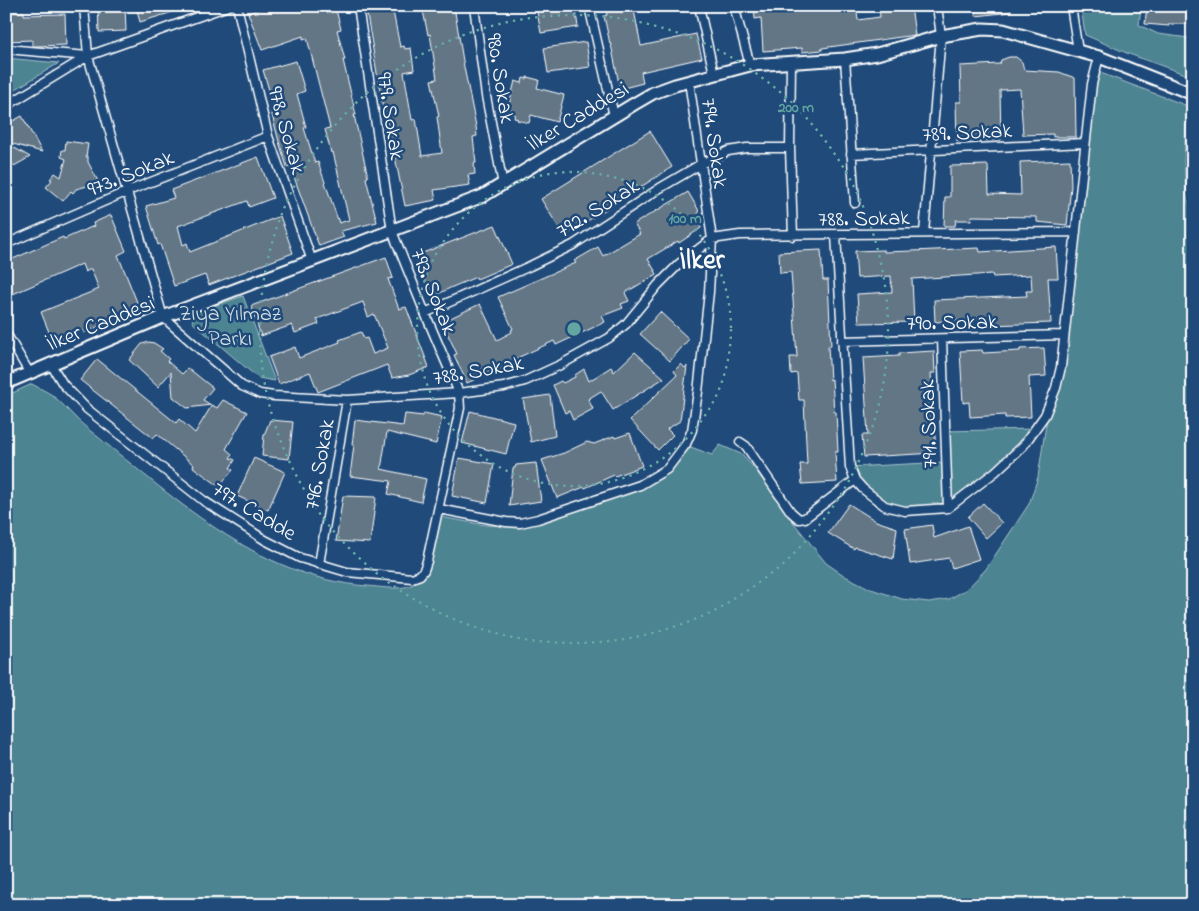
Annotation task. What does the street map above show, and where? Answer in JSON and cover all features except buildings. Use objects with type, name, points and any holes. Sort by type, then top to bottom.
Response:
[{"type":"main road","name":"İlker Caddesi","points":[[6,383],[163,317],[467,203],[503,184],[654,93],[689,81],[750,65],[845,59],[877,54],[941,36],[982,29],[1003,30],[1078,51],[1193,94]]},
{"type":"street","points":[[84,6],[88,56],[163,317]]},
{"type":"street","points":[[6,106],[88,56],[228,6]]},
{"type":"street","name":"978. Sokak","points":[[237,6],[268,136],[312,261]]},
{"type":"street","name":"979. Sokak","points":[[358,6],[392,231]]},
{"type":"street","name":"980. Sokak","points":[[474,6],[486,96],[503,184]]},
{"type":"street","points":[[589,6],[614,116]]},
{"type":"street","points":[[699,6],[714,74]]},
{"type":"street","points":[[734,6],[750,65]]},
{"type":"street","points":[[924,233],[941,36],[937,6]]},
{"type":"street","points":[[1071,6],[1078,51]]},
{"type":"street","points":[[6,49],[88,56]]},
{"type":"street","points":[[836,235],[850,466],[855,480],[872,498],[885,506],[898,510],[948,508],[995,472],[1023,446],[1045,415],[1058,381],[1092,84],[1098,58]]},
{"type":"street","points":[[845,59],[855,203]]},
{"type":"street","points":[[791,62],[790,148],[793,236]]},
{"type":"street","name":"794. Sokak","points":[[439,509],[506,522],[520,523],[538,519],[640,485],[667,469],[686,444],[692,430],[698,392],[708,301],[712,239],[689,81]]},
{"type":"street","name":"973. Sokak","points":[[6,244],[128,191],[268,136]]},
{"type":"street","name":"789. Sokak","points":[[851,154],[1085,143]]},
{"type":"street","name":"792. Sokak","points":[[424,313],[574,245],[635,204],[701,164],[728,151],[747,148],[790,148]]},
{"type":"street","name":"793. Sokak","points":[[392,231],[424,313],[459,393],[460,408],[439,509]]},
{"type":"street","name":"788. Sokak","points":[[163,317],[242,386],[260,394],[347,400],[459,393],[504,387],[525,381],[591,350],[626,324],[658,285],[680,264],[712,239],[740,235],[1076,232]]},
{"type":"street","points":[[6,333],[29,372]]},
{"type":"street","name":"790. Sokak","points":[[842,341],[1063,335]]},
{"type":"street","name":"791. Sokak","points":[[942,339],[948,508]]},
{"type":"street","name":"797. Cadde","points":[[50,363],[63,384],[88,409],[204,501],[265,540],[300,558],[347,572],[412,578],[420,575],[424,570],[439,509]]},
{"type":"street","name":"796. Sokak","points":[[319,564],[347,400]]},
{"type":"street","points":[[740,442],[746,446],[791,512],[799,519],[805,518],[855,480]]},
{"type":"green space","points":[[1081,6],[1141,6],[1139,25],[1158,34],[1189,38],[1190,76],[1129,54],[1085,35]]},
{"type":"green space","points":[[6,58],[59,63],[6,95]]},
{"type":"green space","points":[[1098,72],[1193,108],[1186,126],[1184,161],[1187,198],[1193,223],[1193,905],[6,905],[6,396],[32,384],[47,392],[57,399],[83,425],[151,480],[217,529],[252,550],[288,567],[327,580],[367,586],[406,587],[418,581],[422,576],[430,550],[435,516],[485,525],[522,526],[642,488],[668,472],[691,447],[712,455],[720,445],[741,454],[755,469],[826,563],[845,576],[871,589],[902,599],[929,602],[949,599],[967,589],[986,569],[1029,504],[1038,477],[1048,411],[1059,384],[1094,79]]},
{"type":"green space","name":"Ziya Yılmaz Parkı","points":[[243,296],[275,381],[258,378],[192,322],[195,312]]},
{"type":"green space","points":[[1035,429],[1023,446],[948,508],[897,510],[863,489],[850,467],[946,462],[945,431]]},
{"type":"district","name":"İlker","points":[[702,258]]}]
